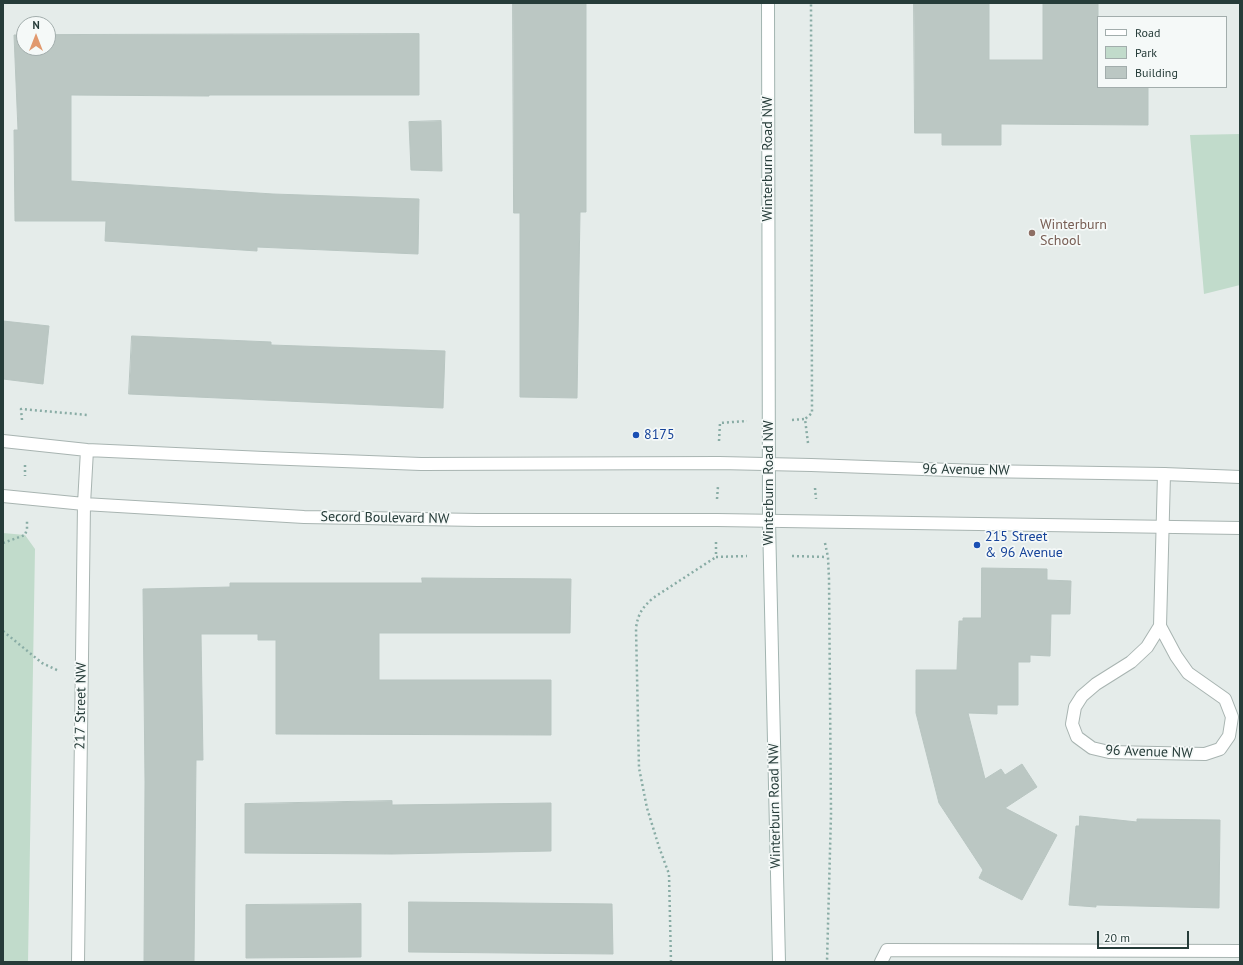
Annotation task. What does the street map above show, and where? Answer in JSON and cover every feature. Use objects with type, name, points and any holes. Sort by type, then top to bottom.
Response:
[{"type":"street","name":"Winterburn Road NW","points":[[768,3],[768,521],[779,962]]},
{"type":"street","points":[[3,441],[87,450],[420,464],[768,464]]},
{"type":"street","name":"217 Street NW","points":[[78,962],[84,504],[87,450]]},
{"type":"street","name":"96 Avenue NW","points":[[768,464],[979,471],[1164,474],[1240,478]]},
{"type":"street","name":"96 Avenue NW","points":[[1160,626],[1147,647],[1131,662],[1096,684],[1082,696],[1074,707],[1072,724],[1077,737],[1092,748],[1109,752],[1205,754],[1220,749],[1229,736],[1232,717],[1225,699],[1188,673],[1176,656],[1160,626],[1164,474]]},
{"type":"street","name":"Secord Boulevard NW","points":[[3,496],[84,504],[304,517],[477,520],[768,521]]},
{"type":"street","points":[[768,521],[1240,528]]},
{"type":"street","points":[[881,962],[887,950],[1240,950]]},
{"type":"path","points":[[3,543],[24,535],[27,529]]},
{"type":"path","points":[[671,962],[669,874],[659,847],[639,768],[637,617],[653,598],[716,557]]},
{"type":"path","points":[[3,631],[42,663],[81,682]]},
{"type":"green space","points":[[1240,134],[1240,285],[1204,294],[1190,135]]},
{"type":"green space","points":[[3,533],[25,535],[35,549],[28,962],[3,962]]},
{"type":"building","points":[[914,3],[989,3],[989,60],[1043,60],[1043,3],[1098,3],[1097,88],[1148,88],[1148,125],[1001,124],[1001,145],[942,145],[942,133],[915,133]]},
{"type":"building","points":[[513,4],[586,4],[586,212],[580,212],[577,398],[520,397],[520,213],[514,213]]},
{"type":"building","points":[[419,34],[419,95],[71,95],[71,181],[273,194],[419,199],[418,254],[257,247],[257,251],[105,241],[106,221],[15,221],[14,130],[18,130],[14,35],[16,35],[16,56],[56,56],[56,35]]},
{"type":"building","points":[[441,121],[442,171],[411,170],[409,122]]},
{"type":"building","points":[[3,321],[49,326],[43,384],[3,379]]},
{"type":"building","points":[[132,336],[271,342],[271,345],[445,351],[443,408],[129,394]]},
{"type":"building","points":[[982,568],[1047,569],[1047,580],[1071,581],[1070,614],[1051,614],[1050,656],[1030,655],[1030,662],[1018,662],[1018,705],[997,705],[997,714],[968,713],[985,779],[1001,769],[1005,775],[1022,764],[1037,787],[1005,808],[1057,835],[1022,900],[979,878],[983,870],[939,803],[916,713],[916,670],[957,670],[959,621],[963,621],[963,618],[981,618]]},
{"type":"building","points":[[422,578],[571,579],[570,633],[379,633],[379,680],[551,680],[551,735],[276,734],[276,640],[258,640],[258,634],[201,634],[203,760],[196,760],[194,962],[144,962],[145,782],[143,589],[230,587],[230,583],[422,583]]},
{"type":"building","points":[[392,801],[392,805],[551,803],[551,851],[392,854],[245,853],[245,804]]},
{"type":"building","points":[[1080,816],[1137,822],[1137,819],[1220,820],[1219,908],[1096,905],[1096,907],[1069,905],[1076,826],[1079,826]]},
{"type":"building","points":[[409,902],[612,904],[613,954],[409,952]]},
{"type":"building","points":[[361,904],[361,957],[246,958],[246,905]]},
{"type":"place","name":"Winterburn School","points":[[1032,233]]},
{"type":"place","name":"8175","points":[[636,435]]},
{"type":"place","name":"215 Street & 96 Avenue","points":[[977,545]]}]
